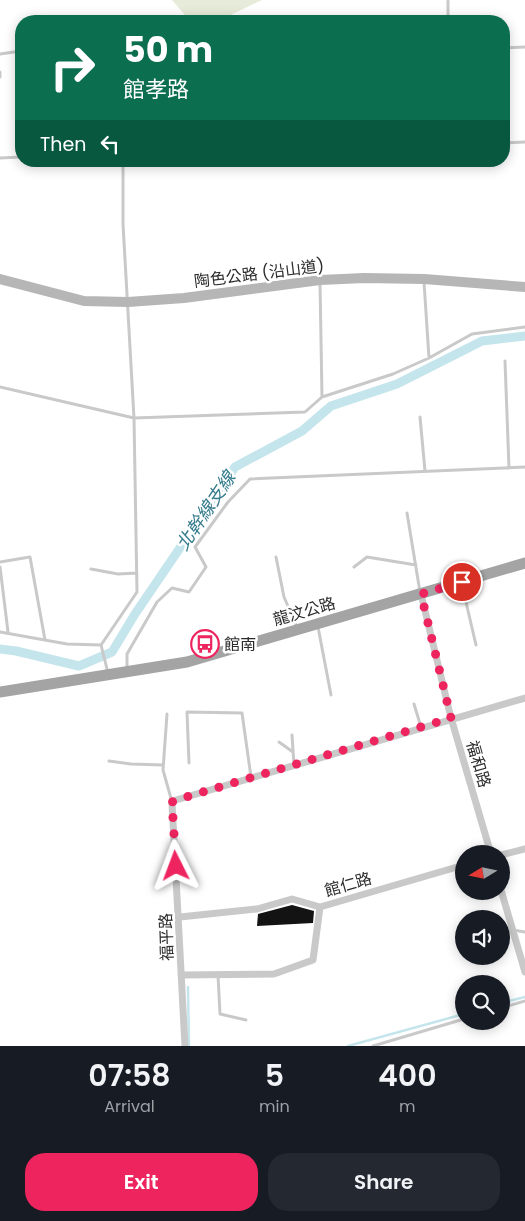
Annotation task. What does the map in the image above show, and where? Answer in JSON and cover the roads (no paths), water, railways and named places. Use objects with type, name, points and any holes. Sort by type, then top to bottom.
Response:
[{"type":"main road","name":"陶色公路 (沿山道)","points":[[0,279],[84,301],[128,302],[184,298],[320,280],[364,278],[424,279],[525,287]]},
{"type":"main road","name":"龍汶公路","points":[[0,692],[187,662],[525,563]]},
{"type":"street","name":"福和路","points":[[421,594],[451,718],[488,845]]},
{"type":"street","points":[[174,801],[451,718],[525,698]]},
{"type":"street","name":"福平路","points":[[174,801],[185,1046]]},
{"type":"street","points":[[510,852],[525,848]]},
{"type":"street","name":"館仁路","points":[[180,917],[257,909],[292,899],[320,907],[455,868]]},
{"type":"street","points":[[504,900],[525,972]]},
{"type":"street","points":[[181,975],[274,974],[313,960],[320,907]]},
{"type":"lane","points":[[448,1],[448,15]]},
{"type":"lane","points":[[510,48],[525,47]]},
{"type":"lane","points":[[0,54],[15,52]]},
{"type":"lane","points":[[0,72],[0,78]]},
{"type":"lane","points":[[510,143],[525,142]]},
{"type":"lane","points":[[0,158],[15,158]]},
{"type":"lane","points":[[108,675],[101,645],[138,592],[134,418],[123,224],[123,167]]},
{"type":"lane","points":[[424,279],[429,358]]},
{"type":"lane","points":[[320,280],[322,397]]},
{"type":"lane","points":[[0,387],[134,418],[305,412],[322,397],[393,374],[429,358],[472,334],[525,327]]},
{"type":"lane","points":[[505,361],[509,468]]},
{"type":"lane","points":[[420,417],[425,471]]},
{"type":"lane","points":[[127,672],[127,654],[157,602],[172,588],[189,592],[206,567],[195,548],[228,502],[250,479],[525,467]]},
{"type":"lane","points":[[407,513],[421,594]]},
{"type":"lane","points":[[0,562],[30,557],[45,640]]},
{"type":"lane","points":[[276,557],[284,597],[298,630]]},
{"type":"lane","points":[[354,566],[367,557],[416,564]]},
{"type":"lane","points":[[0,567],[8,632]]},
{"type":"lane","points":[[91,569],[118,574],[137,573]]},
{"type":"lane","points":[[462,582],[476,646]]},
{"type":"lane","points":[[318,624],[331,695]]},
{"type":"lane","points":[[0,632],[67,644],[101,645]]},
{"type":"lane","points":[[414,704],[421,727]]},
{"type":"lane","points":[[189,763],[187,712],[242,713],[252,777]]},
{"type":"lane","points":[[167,714],[163,770],[174,801]]},
{"type":"lane","points":[[292,735],[294,765]]},
{"type":"lane","points":[[280,742],[293,752]]},
{"type":"lane","points":[[109,761],[163,765]]},
{"type":"lane","points":[[513,930],[525,932]]},
{"type":"lane","points":[[218,975],[220,1014],[246,1020]]},
{"type":"lane","points":[[510,1005],[525,1001]]},
{"type":"lane","points":[[373,1046],[455,1022]]},
{"type":"waterway","name":"北幹線支線","points":[[0,649],[79,666],[112,652],[135,614],[235,467],[302,431],[331,406],[397,384],[482,341],[525,336]]},
{"type":"waterway","points":[[188,987],[189,1046]]},
{"type":"waterway","points":[[510,1001],[525,997]]},
{"type":"waterway","points":[[348,1046],[455,1016]]},
{"type":"place","name":"館南","points":[[205,644]]}]
